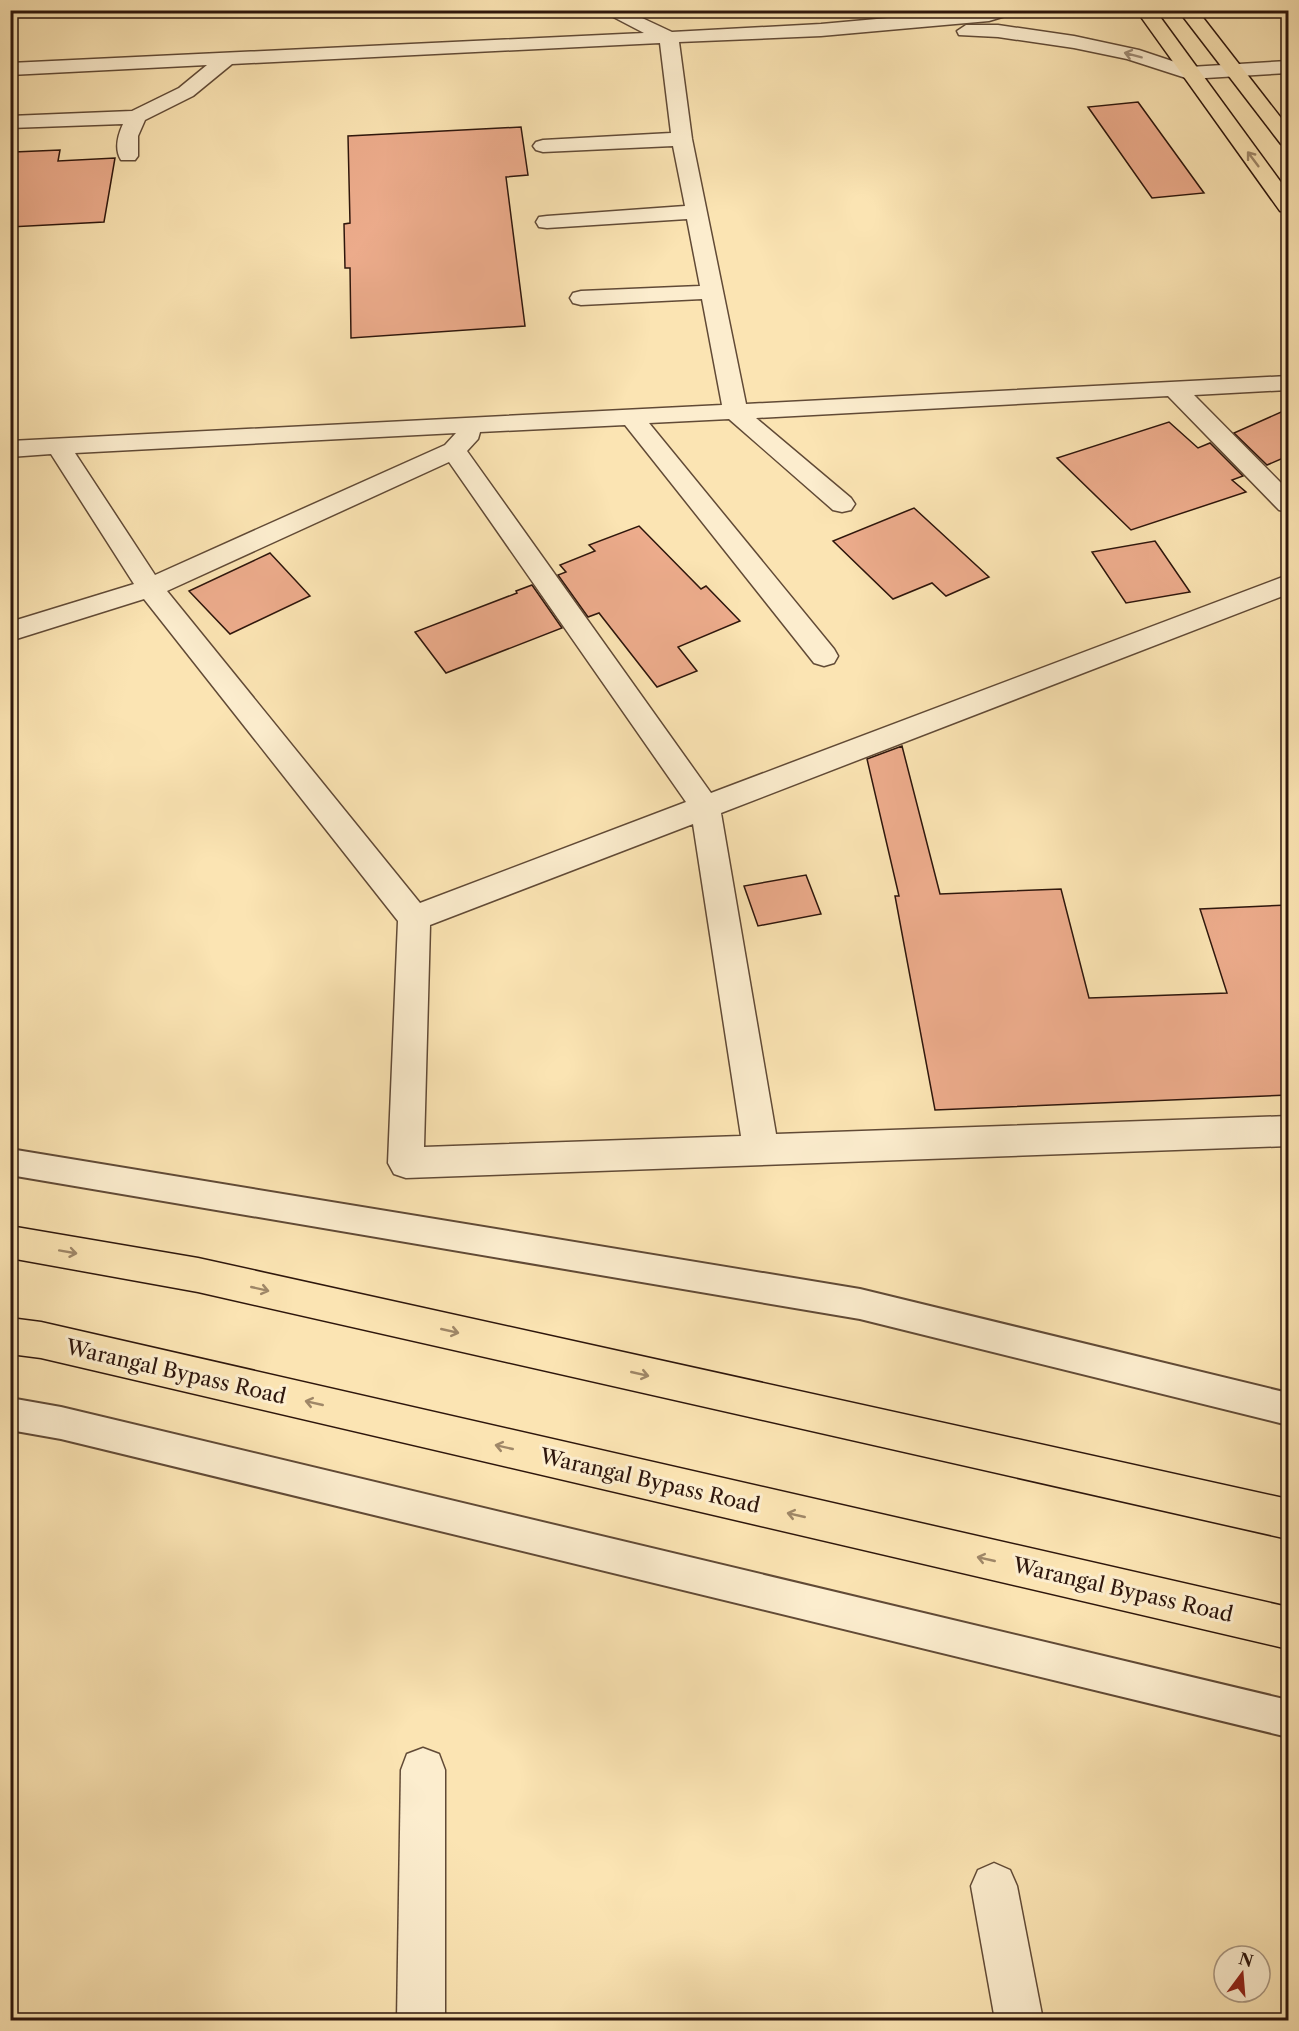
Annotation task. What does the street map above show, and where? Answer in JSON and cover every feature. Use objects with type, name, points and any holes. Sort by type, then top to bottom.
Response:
[{"type":"highway","points":[[1145,10],[1288,206]]},
{"type":"highway","points":[[1187,10],[1288,140]]},
{"type":"highway","points":[[10,1242],[198,1275],[1288,1519]]},
{"type":"highway","name":"Warangal Bypass Road","points":[[10,1336],[41,1340],[1288,1629]]},
{"type":"street","points":[[609,10],[669,37]]},
{"type":"street","points":[[10,69],[821,30],[989,15],[1005,10]]},
{"type":"street","points":[[821,30],[998,31],[1074,42],[1132,54],[1189,73],[1236,72],[1288,67]]},
{"type":"street","points":[[669,37],[682,139],[736,413],[842,504]]},
{"type":"street","points":[[10,122],[136,117],[186,92],[228,58]]},
{"type":"street","points":[[128,156],[128,136],[136,117]]},
{"type":"street","points":[[543,146],[682,139]]},
{"type":"street","points":[[547,222],[697,212]]},
{"type":"street","points":[[581,297],[712,292]]},
{"type":"street","points":[[10,449],[1288,383]]},
{"type":"street","points":[[1175,390],[1288,504]]},
{"type":"street","points":[[632,418],[824,656]]},
{"type":"street","points":[[10,632],[150,588],[454,450],[477,426]]},
{"type":"street","points":[[59,447],[150,588],[414,918],[406,1163],[1288,1131]]},
{"type":"street","points":[[454,450],[705,807],[761,1149]]},
{"type":"street","points":[[414,918],[1288,584]]},
{"type":"street","points":[[421,2020],[423,1770]]},
{"type":"street","points":[[994,1886],[1019,2020]]},
{"type":"lane","points":[[10,1162],[860,1304],[1288,1409]]},
{"type":"lane","points":[[10,1414],[84,1428],[1288,1719]]},
{"type":"building","points":[[1138,102],[1204,193],[1152,198],[1088,107]]},
{"type":"building","points":[[521,127],[528,175],[506,177],[525,326],[351,338],[350,268],[345,268],[344,224],[350,223],[348,136]]},
{"type":"building","points":[[60,150],[58,161],[115,158],[104,222],[10,227],[10,171],[14,152]]},
{"type":"building","points":[[1288,409],[1288,456],[1267,465],[1234,433]]},
{"type":"building","points":[[1169,422],[1198,448],[1210,443],[1243,476],[1232,480],[1246,492],[1131,530],[1057,458]]},
{"type":"building","points":[[914,508],[989,577],[946,596],[932,583],[893,599],[833,541]]},
{"type":"building","points":[[639,526],[701,589],[706,586],[740,621],[678,647],[697,671],[657,687],[599,613],[588,617],[558,575],[566,572],[560,565],[595,551],[589,545]]},
{"type":"building","points":[[1155,541],[1190,592],[1126,603],[1092,552]]},
{"type":"building","points":[[270,553],[310,596],[230,634],[189,591]]},
{"type":"building","points":[[532,585],[562,628],[446,673],[415,632],[517,593],[516,591]]},
{"type":"building","points":[[902,746],[940,894],[1061,889],[1089,998],[1227,993],[1200,909],[1288,905],[1288,1095],[935,1110],[895,896],[899,896],[867,759]]},
{"type":"building","points":[[806,875],[821,914],[758,926],[744,886]]}]
